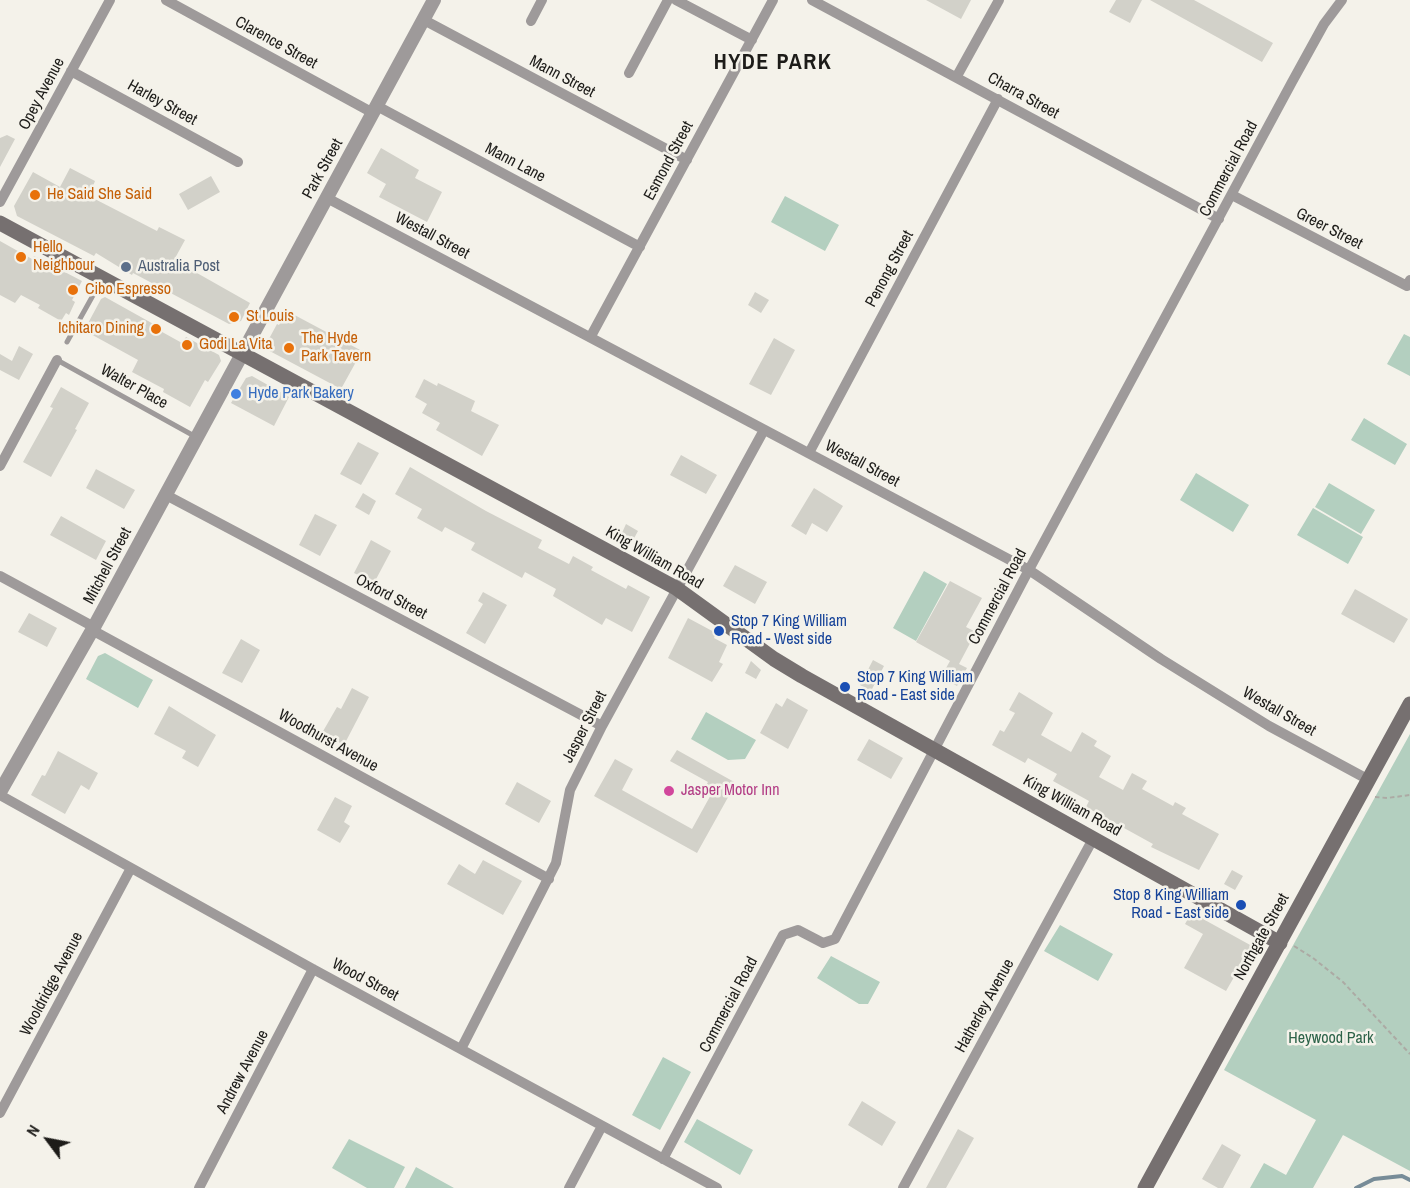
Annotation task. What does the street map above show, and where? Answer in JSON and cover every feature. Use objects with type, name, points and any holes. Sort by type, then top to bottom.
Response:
[{"type":"main road","name":"King William Road","points":[[0,223],[676,588],[774,658],[1280,942]]},
{"type":"main road","name":"Northgate Street","points":[[1145,1188],[1410,704]]},
{"type":"street","name":"Opey Avenue","points":[[0,202],[110,0]]},
{"type":"street","name":"Clarence Street","points":[[166,0],[375,109]]},
{"type":"street","name":"Park Street","points":[[241,354],[434,0]]},
{"type":"street","points":[[531,21],[542,0]]},
{"type":"street","points":[[628,73],[668,0]]},
{"type":"street","points":[[676,0],[752,40]]},
{"type":"street","name":"Esmond Street","points":[[591,336],[773,0]]},
{"type":"street","name":"Charra Street","points":[[812,0],[1219,219]]},
{"type":"street","points":[[957,76],[999,0]]},
{"type":"street","name":"Commercial Road","points":[[663,1159],[783,935],[798,930],[823,943],[835,939],[1029,570],[1324,24],[1340,1]]},
{"type":"street","name":"Mann Street","points":[[424,20],[687,160]]},
{"type":"street","name":"Harley Street","points":[[71,71],[238,162]]},
{"type":"street","name":"Penong Street","points":[[809,453],[998,99]]},
{"type":"street","name":"Mann Lane","points":[[375,109],[640,247]]},
{"type":"street","name":"Greer Street","points":[[1232,195],[1407,286],[1410,280]]},
{"type":"street","name":"Westall Street","points":[[327,198],[1029,570],[1161,659],[1259,720],[1369,780]]},
{"type":"street","name":"Mitchell Street","points":[[0,794],[93,629],[241,354]]},
{"type":"street","points":[[0,465],[57,360]]},
{"type":"street","name":"Jasper Street","points":[[461,1049],[556,863],[570,790],[676,588],[764,429]]},
{"type":"street","name":"Oxford Street","points":[[166,495],[602,726]]},
{"type":"street","name":"Woodhurst Avenue","points":[[0,576],[549,879]]},
{"type":"street","name":"Wood Street","points":[[0,794],[313,969],[717,1188]]},
{"type":"street","name":"Hatherley Avenue","points":[[903,1188],[1093,839]]},
{"type":"street","name":"Wooldridge Avenue","points":[[0,1113],[131,868]]},
{"type":"street","name":"Andrew Avenue","points":[[199,1188],[313,969]]},
{"type":"street","points":[[569,1188],[602,1126]]},
{"type":"lane","points":[[67,342],[102,279]]},
{"type":"lane","name":"Walter Place","points":[[57,360],[198,437]]},
{"type":"path","points":[[1372,796],[1386,798],[1410,795]]},
{"type":"path","points":[[1280,942],[1297,947],[1343,982],[1410,1054]]},
{"type":"green space","points":[[785,196],[839,225],[825,251],[771,222]]},
{"type":"green space","points":[[1404,334],[1410,337],[1410,376],[1387,364]]},
{"type":"green space","points":[[1364,418],[1407,444],[1395,465],[1351,440]]},
{"type":"green space","points":[[1196,473],[1249,505],[1233,532],[1180,500]]},
{"type":"green space","points":[[1329,483],[1375,510],[1361,534],[1315,507]]},
{"type":"green space","points":[[1313,508],[1363,537],[1348,564],[1297,535]]},
{"type":"green space","points":[[924,571],[947,584],[916,641],[893,628]]},
{"type":"green space","points":[[105,653],[153,680],[138,708],[86,679],[98,656]]},
{"type":"green space","points":[[706,712],[756,740],[745,759],[728,760],[691,739]]},
{"type":"green space","name":"Heywood Park","points":[[1410,734],[1410,1171],[1343,1135],[1313,1188],[1250,1188],[1264,1163],[1286,1175],[1316,1120],[1224,1070]]},
{"type":"green space","points":[[1060,925],[1113,954],[1098,981],[1044,951]]},
{"type":"green space","points":[[831,956],[880,982],[868,1004],[859,1004],[817,978]]},
{"type":"green space","points":[[663,1057],[691,1072],[660,1130],[632,1115]]},
{"type":"green space","points":[[697,1119],[753,1150],[740,1175],[684,1142]]},
{"type":"green space","points":[[349,1139],[405,1167],[394,1188],[367,1188],[332,1168]]},
{"type":"green space","points":[[416,1167],[454,1188],[405,1188]]},
{"type":"building","points":[[926,0],[971,0],[961,19]]},
{"type":"building","points":[[1116,0],[1142,0],[1130,23],[1109,12]]},
{"type":"building","points":[[1150,0],[1194,0],[1273,43],[1262,62]]},
{"type":"building","points":[[7,135],[15,139],[0,167],[0,138]]},
{"type":"building","points":[[381,148],[419,170],[415,178],[442,192],[427,222],[379,197],[386,184],[367,173]]},
{"type":"building","points":[[70,168],[95,181],[89,196],[157,231],[159,227],[185,240],[174,260],[250,303],[241,321],[229,324],[133,273],[132,275],[96,253],[94,256],[17,216],[14,206],[33,172],[60,187]]},
{"type":"building","points":[[211,176],[220,192],[188,210],[179,194]]},
{"type":"building","points":[[0,241],[32,259],[34,256],[82,281],[72,300],[75,302],[69,315],[66,313],[61,321],[38,308],[40,305],[21,295],[15,303],[0,295]]},
{"type":"building","points":[[755,292],[769,300],[761,313],[748,305]]},
{"type":"building","points":[[105,297],[182,343],[186,337],[219,355],[221,361],[208,382],[205,380],[190,407],[163,392],[164,389],[132,372],[138,360],[87,332],[86,327],[101,299]]},
{"type":"building","points":[[287,311],[362,351],[341,389],[264,348]]},
{"type":"building","points":[[774,338],[795,350],[771,395],[749,384]]},
{"type":"building","points":[[19,346],[33,354],[19,380],[0,370],[0,354],[12,361]]},
{"type":"building","points":[[252,376],[289,397],[274,426],[231,403],[246,378]]},
{"type":"building","points":[[424,379],[437,386],[438,383],[475,401],[471,411],[499,425],[482,456],[436,430],[440,423],[422,413],[427,404],[415,397]]},
{"type":"building","points":[[61,387],[89,403],[51,477],[23,462],[53,408],[50,407]]},
{"type":"building","points":[[358,442],[379,453],[361,485],[340,474]]},
{"type":"building","points":[[681,455],[717,475],[706,494],[670,475]]},
{"type":"building","points":[[410,467],[542,540],[538,548],[569,564],[573,556],[593,567],[591,570],[626,589],[628,585],[650,597],[632,632],[606,618],[602,625],[553,596],[556,589],[525,572],[522,578],[471,550],[475,543],[445,527],[442,532],[417,518],[422,509],[395,494]]},
{"type":"building","points":[[96,469],[135,490],[124,509],[86,488]]},
{"type":"building","points":[[814,488],[843,506],[827,532],[812,523],[806,535],[791,526]]},
{"type":"building","points":[[363,493],[376,501],[369,515],[355,507]]},
{"type":"building","points":[[315,514],[337,525],[320,556],[299,545]]},
{"type":"building","points":[[61,516],[106,541],[96,560],[50,535]]},
{"type":"building","points":[[626,524],[638,531],[632,542],[621,535]]},
{"type":"building","points":[[371,540],[391,551],[374,583],[354,573]]},
{"type":"building","points":[[735,565],[767,582],[755,604],[723,586]]},
{"type":"building","points":[[950,581],[982,598],[966,627],[976,632],[959,664],[967,668],[957,686],[941,677],[950,661],[916,642]]},
{"type":"building","points":[[1355,589],[1408,619],[1394,643],[1341,614]]},
{"type":"building","points":[[483,592],[507,605],[485,644],[466,633],[483,604],[478,601]]},
{"type":"building","points":[[29,613],[57,628],[47,647],[18,632]]},
{"type":"building","points":[[688,618],[716,633],[714,638],[727,645],[719,662],[723,664],[712,682],[668,658]]},
{"type":"building","points":[[241,639],[260,650],[242,683],[222,673]]},
{"type":"building","points":[[873,660],[884,666],[871,691],[860,685]]},
{"type":"building","points":[[751,661],[761,670],[756,679],[745,673]]},
{"type":"building","points":[[352,688],[369,697],[344,745],[322,733],[337,707],[341,709]]},
{"type":"building","points":[[1019,692],[1053,713],[1041,735],[1071,752],[1082,732],[1097,741],[1094,746],[1111,756],[1099,777],[1123,790],[1132,773],[1147,781],[1142,789],[1173,806],[1175,802],[1186,808],[1182,814],[1219,834],[1199,870],[1151,847],[1153,844],[1086,807],[1089,801],[1053,781],[1057,774],[1028,758],[1025,763],[992,745],[1000,730],[1004,732],[1015,713],[1009,710]]},
{"type":"building","points":[[787,698],[808,710],[788,749],[760,733],[776,703],[782,707]]},
{"type":"building","points":[[169,706],[216,735],[198,767],[182,758],[186,751],[154,734]]},
{"type":"building","points":[[869,739],[903,758],[891,779],[857,760]]},
{"type":"building","points":[[677,750],[736,783],[697,853],[594,796],[615,759],[633,769],[622,790],[692,829],[713,791],[705,787],[708,782],[670,761]]},
{"type":"building","points":[[58,751],[98,773],[89,790],[81,785],[65,814],[31,795],[42,775],[45,776]]},
{"type":"building","points":[[517,782],[551,801],[539,823],[505,804]]},
{"type":"building","points":[[335,797],[352,806],[344,822],[350,826],[340,843],[317,830]]},
{"type":"building","points":[[483,860],[522,881],[503,915],[447,884],[459,864],[475,874]]},
{"type":"building","points":[[1232,870],[1243,876],[1235,890],[1224,884]]},
{"type":"building","points":[[1193,910],[1204,917],[1203,919],[1252,946],[1226,991],[1184,968],[1203,934],[1185,924]]},
{"type":"building","points":[[862,1101],[896,1122],[882,1146],[848,1125]]},
{"type":"building","points":[[958,1129],[974,1138],[946,1188],[926,1188]]},
{"type":"building","points":[[1222,1144],[1241,1155],[1223,1188],[1218,1188],[1202,1179]]},
{"type":"waterway","points":[[1356,1188],[1374,1179],[1402,1176],[1410,1180]]},
{"type":"place","name":"He Said She Said","points":[[35,195]]},
{"type":"place","name":"Hello Neighbour","points":[[21,257]]},
{"type":"place","name":"Australia Post","points":[[126,267]]},
{"type":"place","name":"Cibo Espresso","points":[[73,290]]},
{"type":"place","name":"St Louis","points":[[234,317]]},
{"type":"place","name":"Ichitaro Dining","points":[[156,329]]},
{"type":"place","name":"Godi La Vita","points":[[187,345]]},
{"type":"place","name":"The Hyde Park Tavern","points":[[289,348]]},
{"type":"place","name":"Hyde Park Bakery","points":[[236,394]]},
{"type":"place","name":"Stop 7 King William Road - West side","points":[[719,631]]},
{"type":"place","name":"Stop 7 King William Road - East side","points":[[845,687]]},
{"type":"place","name":"Jasper Motor Inn","points":[[669,791]]},
{"type":"place","name":"Stop 8 King William Road - East side","points":[[1241,905]]},
{"type":"district","name":"HYDE PARK","points":[[773,63]]}]
